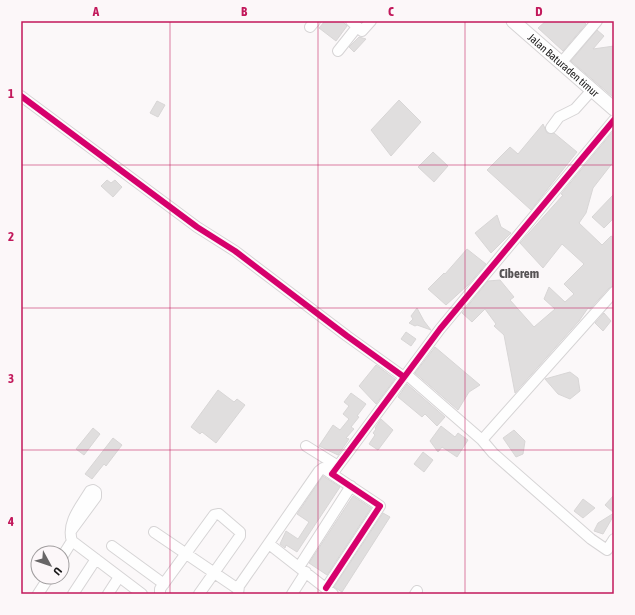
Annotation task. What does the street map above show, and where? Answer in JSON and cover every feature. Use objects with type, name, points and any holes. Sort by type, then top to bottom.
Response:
[{"type":"main road","name":"Jalan Baturaden timur","points":[[513,21],[614,109]]},
{"type":"street","points":[[338,51],[354,24],[362,31],[371,21]]},
{"type":"street","points":[[561,63],[597,21]]},
{"type":"street","points":[[551,128],[559,116],[575,110],[592,90]]},
{"type":"street","points":[[21,96],[197,227],[235,251],[347,336],[405,375],[482,440],[493,454],[610,554],[614,539]]},
{"type":"street","points":[[335,470],[405,375],[503,252],[614,120]]},
{"type":"street","points":[[482,440],[614,292]]},
{"type":"street","points":[[269,544],[329,591],[380,506],[351,486],[335,470],[306,446]]},
{"type":"street","points":[[154,532],[214,573],[238,592],[319,471],[323,468],[335,470]]},
{"type":"street","points":[[292,594],[303,570],[351,486]]},
{"type":"street","points":[[160,594],[160,589],[214,515],[219,514],[240,534],[199,594]]},
{"type":"street","points":[[68,545],[72,536],[96,559],[142,594]]},
{"type":"street","points":[[112,546],[164,584]]},
{"type":"street","points":[[73,594],[96,559]]},
{"type":"street","points":[[108,594],[119,576]]},
{"type":"street","points":[[38,594],[44,585]]},
{"type":"building","points":[[325,21],[342,21],[347,26],[336,41],[319,28]]},
{"type":"building","points":[[546,21],[583,21],[586,24],[563,51],[538,28]]},
{"type":"building","points":[[597,30],[604,36],[593,49],[614,46],[614,98],[571,61]]},
{"type":"building","points":[[359,37],[366,39],[354,52],[349,47]]},
{"type":"building","points":[[399,100],[421,122],[391,156],[371,130]]},
{"type":"building","points":[[157,101],[165,105],[158,117],[150,113]]},
{"type":"building","points":[[543,124],[547,133],[554,133],[577,152],[531,210],[487,170],[510,147],[518,154]]},
{"type":"building","points":[[614,130],[614,161],[593,188],[586,213],[579,223],[602,245],[611,236],[614,238],[614,286],[609,288],[590,309],[588,308],[579,321],[515,393],[504,335],[494,326],[496,324],[485,309],[472,322],[462,313],[488,281],[500,280],[514,297],[510,300],[534,327],[555,309],[544,299],[549,287],[565,302],[574,294],[564,284],[584,264],[562,244],[543,268],[520,243],[563,195],[561,194]]},
{"type":"building","points":[[433,152],[448,166],[434,182],[418,167]]},
{"type":"building","points":[[107,180],[111,183],[115,180],[122,187],[113,197],[101,186]]},
{"type":"building","points":[[614,194],[614,218],[604,228],[592,217]]},
{"type":"building","points":[[497,215],[501,227],[511,233],[491,253],[475,233]]},
{"type":"building","points":[[467,249],[486,264],[468,285],[446,305],[428,289],[444,273],[445,274]]},
{"type":"building","points":[[417,308],[431,330],[409,323],[413,319],[411,316]]},
{"type":"building","points":[[604,313],[611,321],[603,331],[595,323]]},
{"type":"building","points":[[406,332],[416,339],[411,346],[401,339]]},
{"type":"building","points":[[435,347],[480,385],[469,392],[458,410],[415,373]]},
{"type":"building","points":[[376,365],[395,379],[376,404],[359,386]]},
{"type":"building","points":[[570,372],[578,378],[580,391],[570,399],[558,394],[545,379]]},
{"type":"building","points":[[407,384],[445,417],[437,426],[425,414],[422,417],[398,397]]},
{"type":"building","points":[[218,390],[234,402],[237,399],[245,405],[216,443],[202,432],[200,434],[191,427]]},
{"type":"building","points":[[351,393],[366,404],[357,416],[359,417],[351,427],[354,429],[346,438],[349,439],[338,455],[319,446],[333,425],[340,430],[349,419],[343,414],[349,406],[344,402]]},
{"type":"building","points":[[381,419],[393,430],[378,450],[369,444],[375,435],[373,433],[376,429],[375,428]]},
{"type":"building","points":[[441,426],[455,437],[458,433],[468,440],[457,457],[442,447],[438,452],[430,441]]},
{"type":"building","points":[[93,428],[100,434],[84,455],[76,449]]},
{"type":"building","points":[[514,430],[525,441],[523,454],[516,457],[503,438]]},
{"type":"building","points":[[113,438],[122,445],[106,466],[104,464],[92,479],[85,474]]},
{"type":"building","points":[[423,452],[433,460],[424,472],[414,464]]},
{"type":"building","points":[[323,476],[340,487],[297,552],[286,545],[285,548],[280,544],[286,531],[298,539],[309,522],[297,514]]},
{"type":"building","points":[[614,495],[614,513],[605,505]]},
{"type":"building","points":[[353,496],[371,508],[327,575],[309,563]]},
{"type":"building","points":[[583,499],[595,508],[583,518],[574,511]]},
{"type":"building","points":[[383,513],[390,517],[342,592],[334,587]]},
{"type":"building","points":[[614,513],[603,534],[594,531],[598,523]]},
{"type":"cycle path","points":[[21,96],[197,227],[235,251],[347,336],[404,377]]},
{"type":"cycle path","points":[[326,588],[380,506],[332,474],[440,329],[614,120]]},
{"type":"district","name":"Ciberem","points":[[519,273]]}]
